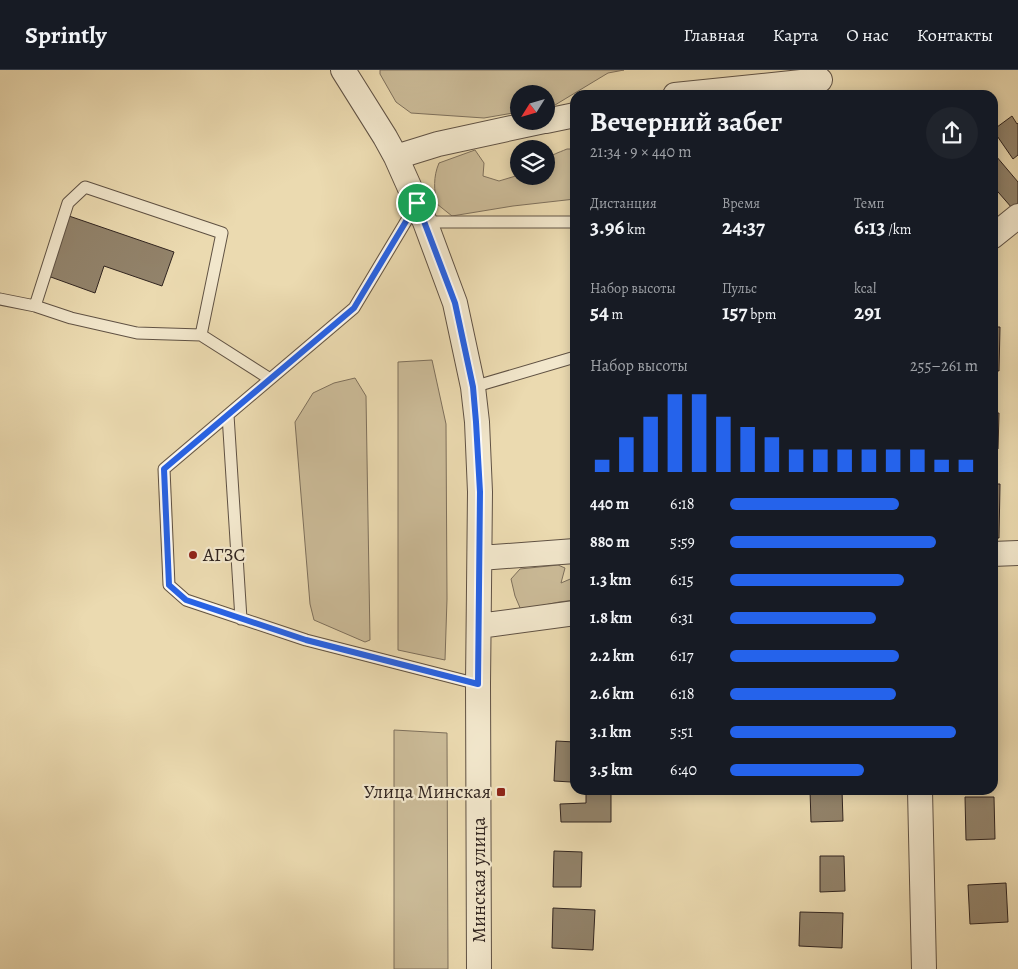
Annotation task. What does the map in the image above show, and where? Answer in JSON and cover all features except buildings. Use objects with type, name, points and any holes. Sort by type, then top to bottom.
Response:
[{"type":"street","name":"Минская улица","points":[[343,70],[396,157],[421,212],[455,303],[473,387],[480,492],[478,684],[479,969]]},
{"type":"street","points":[[723,90],[820,80]]},
{"type":"street","points":[[555,119],[570,115]]},
{"type":"street","points":[[396,157],[438,144],[510,129]]},
{"type":"street","points":[[998,232],[1018,216]]},
{"type":"street","points":[[480,558],[570,551]]},
{"type":"street","points":[[998,554],[1018,553]]},
{"type":"street","points":[[479,626],[570,614]]},
{"type":"street","points":[[920,795],[924,969]]},
{"type":"lane","points":[[35,306],[68,203],[85,187],[222,233],[201,335]]},
{"type":"lane","points":[[478,684],[306,640],[186,600],[169,585],[164,469],[354,308],[421,212],[570,222]]},
{"type":"lane","points":[[0,298],[35,306],[71,318],[137,333],[201,335],[270,379]]},
{"type":"lane","points":[[473,387],[570,359]]},
{"type":"lane","points":[[228,415],[241,619]]},
{"type":"shaded area","points":[[380,70],[624,70],[608,73],[580,90],[570,90],[570,96],[555,105],[555,85],[510,85],[510,114],[484,118],[411,113],[396,102],[380,74]]},
{"type":"shaded area","points":[[570,149],[570,200],[452,216],[437,204],[435,184],[439,163],[475,150],[484,163],[483,176],[499,181],[510,178],[510,185],[555,185],[555,154]]},
{"type":"shaded area","points":[[432,360],[446,424],[447,599],[445,660],[398,650],[398,362]]},
{"type":"shaded area","points":[[355,378],[366,396],[370,640],[365,642],[314,620],[310,604],[295,422],[313,393],[334,383]]},
{"type":"shaded area","points":[[558,565],[565,568],[561,583],[570,579],[570,601],[521,610],[511,579],[520,569]]},
{"type":"shaded area","points":[[394,730],[447,733],[448,969],[394,969]]},
{"type":"place","name":"АГЗС","points":[[193,555]]},
{"type":"place","name":"Улица Минская","points":[[501,792]]},
{"type":"route","points":[[417,203],[455,303],[473,387],[480,492],[478,684],[306,640],[186,600],[169,585],[164,469],[354,308],[417,203]]}]
